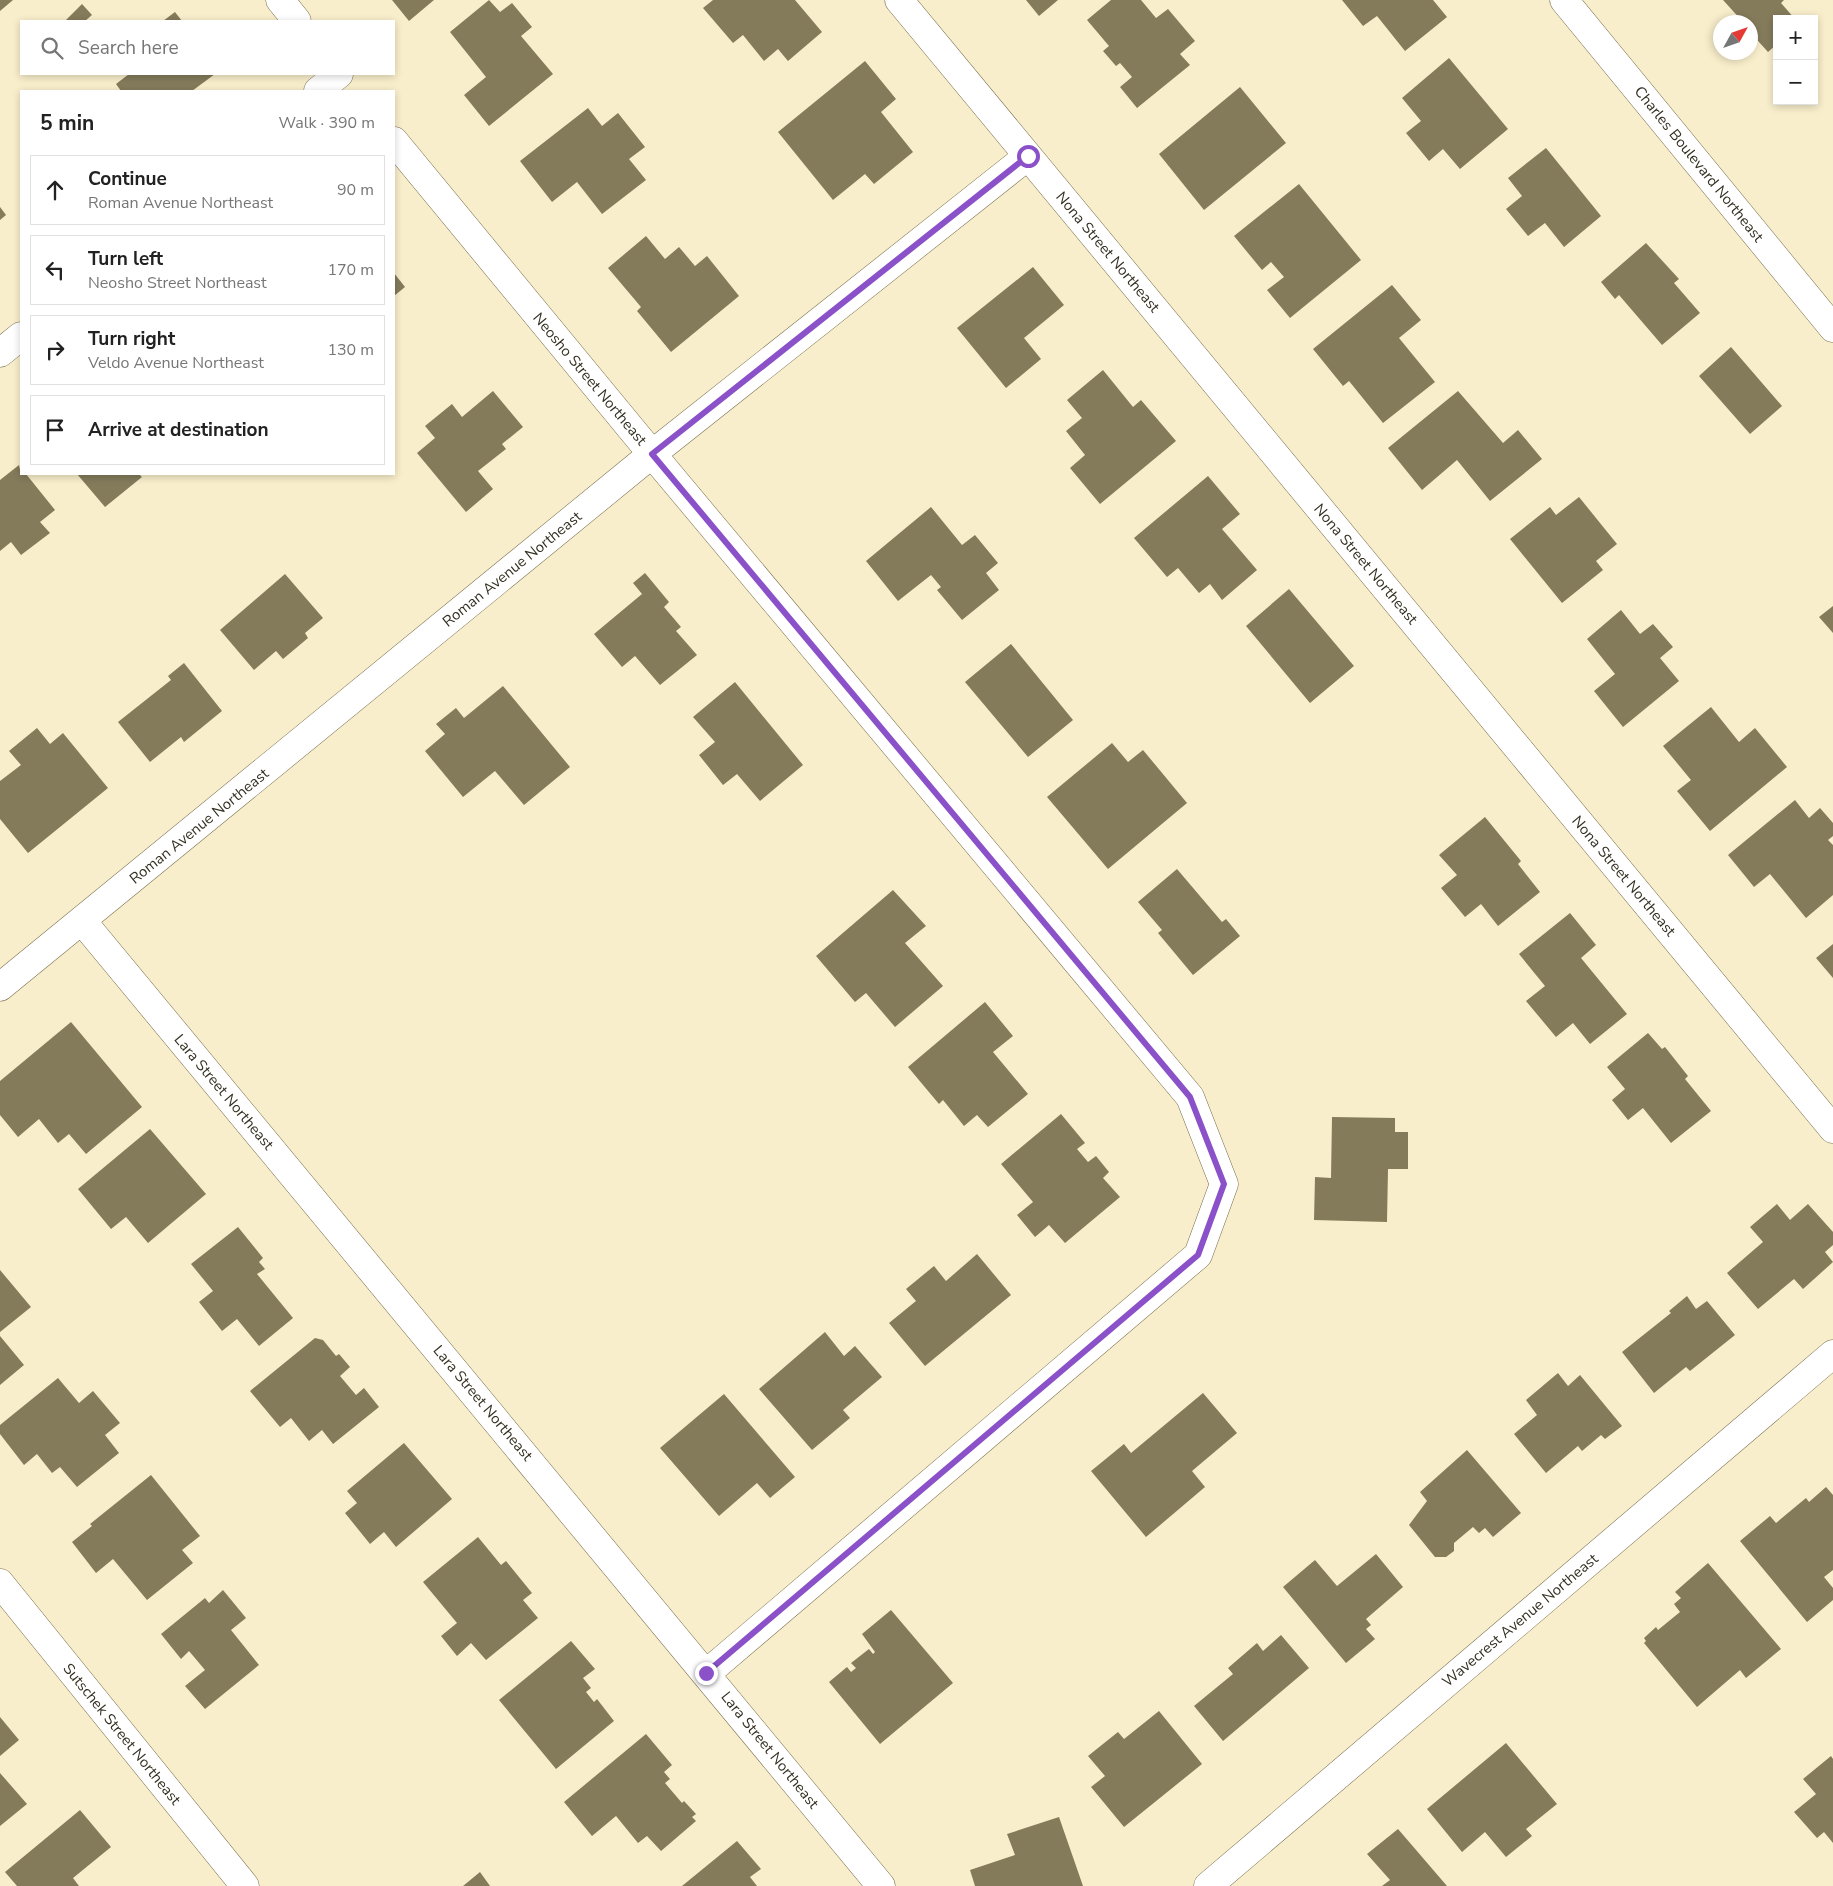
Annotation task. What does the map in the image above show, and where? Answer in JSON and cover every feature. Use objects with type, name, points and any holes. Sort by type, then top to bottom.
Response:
[{"type":"street","points":[[280,0],[295,20]]},
{"type":"street","name":"Nona Street Northeast","points":[[899,0],[1833,1129]]},
{"type":"street","name":"Charles Boulevard Northeast","points":[[1564,0],[1833,328]]},
{"type":"street","points":[[319,90],[338,75]]},
{"type":"street","points":[[340,75],[352,90]]},
{"type":"street","name":"Neosho Street Northeast","points":[[395,142],[652,454],[1190,1097],[1224,1184],[1198,1255],[706,1673]]},
{"type":"street","name":"Roman Avenue Northeast","points":[[0,988],[83,922],[652,454],[1028,156]]},
{"type":"street","points":[[0,353],[20,337]]},
{"type":"street","name":"Lara Street Northeast","points":[[83,922],[881,1886]]},
{"type":"street","name":"Wavecrest Avenue Northeast","points":[[1208,1886],[1833,1354]]},
{"type":"street","name":"Sutschek Street Northeast","points":[[0,1582],[245,1886]]},
{"type":"building","points":[[0,0],[13,0],[0,11]]},
{"type":"building","points":[[392,0],[434,0],[409,21]]},
{"type":"building","points":[[489,0],[500,12],[512,3],[532,27],[521,36],[553,74],[489,126],[464,95],[486,77],[450,32]]},
{"type":"building","points":[[713,0],[795,0],[822,32],[788,61],[778,49],[764,61],[743,35],[733,43],[703,8]]},
{"type":"building","points":[[1026,0],[1058,0],[1039,16]]},
{"type":"building","points":[[1111,0],[1141,0],[1156,18],[1168,9],[1195,41],[1180,54],[1190,65],[1137,108],[1120,87],[1132,77],[1120,63],[1116,66],[1103,51],[1109,46],[1087,20]]},
{"type":"building","points":[[1342,0],[1433,0],[1447,17],[1405,51],[1377,16],[1363,26]]},
{"type":"building","points":[[1723,0],[1784,0],[1781,3],[1792,15],[1773,15],[1773,48],[1768,52],[1758,41],[1758,15],[1737,15]]},
{"type":"building","points":[[82,4],[92,15],[86,20],[66,20]]},
{"type":"building","points":[[175,12],[181,20],[164,20]]},
{"type":"building","points":[[1449,58],[1508,129],[1460,169],[1443,149],[1429,161],[1406,133],[1421,121],[1402,98]]},
{"type":"building","points":[[865,61],[896,99],[881,112],[913,152],[874,184],[865,174],[833,200],[778,132]]},
{"type":"building","points":[[128,75],[214,75],[193,90],[120,90],[116,84]]},
{"type":"building","points":[[1240,87],[1286,143],[1204,210],[1159,154]]},
{"type":"building","points":[[588,108],[602,126],[618,113],[645,147],[629,159],[646,180],[602,214],[577,182],[552,202],[520,161]]},
{"type":"building","points":[[1546,148],[1601,216],[1564,247],[1545,223],[1528,236],[1506,209],[1522,196],[1508,178]]},
{"type":"building","points":[[1299,184],[1361,260],[1290,318],[1267,290],[1284,277],[1271,262],[1262,270],[1234,236]]},
{"type":"building","points":[[0,207],[6,215],[0,220]]},
{"type":"building","points":[[646,236],[665,259],[679,247],[695,266],[707,256],[739,296],[671,352],[637,311],[641,307],[608,268]]},
{"type":"building","points":[[1646,243],[1679,279],[1674,283],[1700,313],[1662,345],[1619,295],[1615,299],[1601,282]]},
{"type":"building","points":[[1033,267],[1064,305],[1024,338],[1041,359],[1006,388],[957,328]]},
{"type":"building","points":[[395,274],[405,287],[395,295]]},
{"type":"building","points":[[1392,285],[1421,320],[1399,338],[1435,382],[1383,423],[1349,381],[1343,386],[1313,349]]},
{"type":"building","points":[[1731,347],[1782,406],[1750,434],[1699,376]]},
{"type":"building","points":[[1103,370],[1133,407],[1141,400],[1176,441],[1100,504],[1070,468],[1085,455],[1066,431],[1082,418],[1067,400]]},
{"type":"building","points":[[493,391],[523,427],[502,444],[506,449],[478,471],[493,489],[466,512],[417,453],[435,438],[425,426],[452,404],[462,417]]},
{"type":"building","points":[[1458,391],[1503,443],[1518,430],[1542,459],[1490,501],[1457,460],[1422,490],[1388,448]]},
{"type":"building","points":[[19,465],[20,475],[27,475],[55,510],[40,522],[50,533],[21,555],[11,542],[0,551],[0,480]]},
{"type":"building","points":[[78,475],[140,475],[142,477],[105,507]]},
{"type":"building","points":[[1208,476],[1240,514],[1222,529],[1257,570],[1222,600],[1210,584],[1199,593],[1178,568],[1167,577],[1134,538]]},
{"type":"building","points":[[1579,497],[1617,544],[1596,561],[1603,570],[1562,603],[1510,539],[1550,507],[1556,515]]},
{"type":"building","points":[[931,507],[962,545],[975,535],[998,563],[986,573],[999,590],[962,620],[937,590],[941,587],[931,575],[898,601],[866,561]]},
{"type":"building","points":[[645,573],[669,602],[664,607],[681,627],[676,631],[697,655],[660,685],[635,656],[622,667],[594,634],[642,594],[633,583]]},
{"type":"building","points":[[285,574],[323,618],[305,633],[308,638],[283,659],[276,651],[254,670],[220,630]]},
{"type":"building","points":[[1289,589],[1354,666],[1310,703],[1246,626]]},
{"type":"building","points":[[1833,606],[1833,633],[1819,617]]},
{"type":"building","points":[[1621,610],[1640,634],[1653,624],[1673,647],[1660,658],[1679,681],[1623,727],[1594,691],[1615,674],[1587,639]]},
{"type":"building","points":[[1011,644],[1073,720],[1028,757],[965,682]]},
{"type":"building","points":[[184,663],[222,711],[184,742],[181,737],[150,762],[118,722],[171,680],[168,676]]},
{"type":"building","points":[[735,682],[803,765],[760,801],[737,774],[723,785],[699,755],[715,742],[693,717]]},
{"type":"building","points":[[503,686],[570,767],[524,805],[495,771],[463,797],[425,751],[445,734],[436,724],[456,708],[464,718]]},
{"type":"building","points":[[1711,707],[1739,742],[1755,728],[1787,767],[1710,831],[1677,791],[1691,780],[1663,746]]},
{"type":"building","points":[[37,728],[50,744],[63,733],[108,788],[28,853],[0,819],[0,781],[21,765],[9,751]]},
{"type":"building","points":[[1112,743],[1128,762],[1143,750],[1187,803],[1108,869],[1047,797]]},
{"type":"building","points":[[1795,800],[1809,818],[1820,808],[1833,823],[1833,836],[1828,840],[1833,845],[1833,895],[1806,918],[1770,874],[1754,887],[1728,855]]},
{"type":"building","points":[[1485,817],[1521,861],[1518,864],[1540,892],[1498,926],[1481,904],[1465,917],[1441,888],[1457,875],[1439,855]]},
{"type":"building","points":[[1177,869],[1222,922],[1226,919],[1240,936],[1193,975],[1158,933],[1162,930],[1138,902]]},
{"type":"building","points":[[893,890],[926,926],[905,943],[943,986],[895,1027],[866,993],[855,1002],[816,956]]},
{"type":"building","points":[[1570,913],[1596,945],[1581,958],[1627,1014],[1590,1044],[1573,1023],[1556,1037],[1526,1001],[1545,986],[1519,954]]},
{"type":"building","points":[[1833,944],[1833,978],[1816,958]]},
{"type":"building","points":[[985,1002],[1013,1036],[993,1052],[1028,1094],[988,1127],[977,1115],[964,1126],[943,1100],[939,1104],[908,1067]]},
{"type":"building","points":[[71,1022],[142,1107],[86,1154],[69,1134],[58,1143],[39,1119],[18,1137],[0,1115],[0,1081]]},
{"type":"building","points":[[1648,1033],[1662,1049],[1665,1047],[1688,1076],[1685,1079],[1711,1111],[1671,1143],[1643,1108],[1628,1120],[1612,1100],[1625,1089],[1607,1067]]},
{"type":"building","points":[[1061,1114],[1085,1143],[1077,1149],[1088,1162],[1096,1156],[1109,1172],[1103,1178],[1120,1197],[1065,1243],[1049,1225],[1035,1237],[1017,1215],[1033,1202],[1001,1164]]},
{"type":"building","points":[[1332,1117],[1395,1118],[1395,1132],[1408,1132],[1408,1169],[1388,1169],[1387,1222],[1314,1220],[1315,1177],[1331,1178]]},
{"type":"building","points":[[150,1129],[206,1194],[148,1243],[126,1217],[111,1229],[78,1189]]},
{"type":"building","points":[[1777,1204],[1790,1220],[1808,1204],[1833,1232],[1833,1245],[1825,1252],[1833,1262],[1803,1289],[1794,1279],[1758,1309],[1727,1273],[1763,1242],[1750,1227]]},
{"type":"building","points":[[238,1227],[263,1258],[259,1262],[265,1269],[257,1274],[293,1318],[259,1346],[237,1319],[222,1331],[199,1302],[213,1291],[191,1264]]},
{"type":"building","points":[[977,1254],[1011,1295],[925,1366],[889,1323],[916,1301],[906,1289],[934,1266],[946,1281]]},
{"type":"building","points":[[0,1270],[31,1307],[0,1332]]},
{"type":"building","points":[[1687,1296],[1696,1309],[1707,1301],[1735,1335],[1690,1371],[1686,1367],[1654,1393],[1622,1352],[1671,1313],[1669,1311]]},
{"type":"building","points":[[825,1332],[844,1356],[855,1346],[882,1377],[843,1410],[850,1418],[812,1450],[759,1389]]},
{"type":"building","points":[[0,1336],[24,1365],[0,1385]]},
{"type":"building","points":[[315,1338],[323,1340],[336,1356],[339,1354],[350,1367],[340,1376],[356,1395],[364,1388],[379,1407],[333,1444],[322,1430],[309,1441],[291,1418],[280,1427],[250,1391]]},
{"type":"building","points":[[1558,1373],[1568,1386],[1580,1375],[1622,1426],[1605,1439],[1601,1435],[1582,1451],[1578,1446],[1546,1473],[1514,1434],[1537,1415],[1526,1400]]},
{"type":"building","points":[[58,1378],[79,1403],[93,1391],[120,1423],[105,1435],[119,1453],[77,1487],[60,1467],[52,1473],[37,1454],[24,1465],[0,1434],[0,1425]]},
{"type":"building","points":[[1203,1393],[1237,1433],[1192,1471],[1205,1487],[1146,1537],[1091,1471],[1124,1444],[1131,1453]]},
{"type":"building","points":[[724,1394],[795,1477],[770,1498],[757,1483],[719,1516],[660,1448]]},
{"type":"building","points":[[404,1443],[452,1499],[396,1547],[384,1532],[370,1544],[345,1513],[357,1503],[347,1491]]},
{"type":"building","points":[[1467,1450],[1521,1513],[1493,1537],[1485,1528],[1479,1533],[1473,1527],[1454,1543],[1454,1551],[1446,1557],[1435,1557],[1409,1525],[1427,1501],[1420,1492]]},
{"type":"building","points":[[151,1475],[200,1536],[182,1550],[193,1563],[147,1600],[113,1559],[96,1573],[72,1542],[92,1526],[90,1524]]},
{"type":"building","points":[[1826,1487],[1833,1495],[1833,1570],[1824,1577],[1833,1588],[1833,1600],[1807,1622],[1740,1541],[1770,1516],[1776,1523],[1806,1498],[1809,1502]]},
{"type":"building","points":[[478,1537],[501,1565],[506,1561],[532,1593],[523,1600],[538,1618],[486,1660],[471,1643],[457,1656],[441,1636],[457,1623],[423,1582]]},
{"type":"building","points":[[1376,1554],[1403,1587],[1366,1619],[1371,1625],[1366,1629],[1375,1639],[1346,1663],[1283,1587],[1315,1560],[1337,1586]]},
{"type":"building","points":[[1708,1563],[1781,1649],[1746,1678],[1740,1670],[1697,1707],[1644,1643],[1646,1641],[1644,1638],[1656,1627],[1658,1630],[1680,1612],[1674,1604],[1681,1598],[1675,1592]]},
{"type":"building","points":[[223,1590],[246,1618],[231,1630],[259,1665],[205,1709],[185,1686],[205,1670],[189,1651],[181,1659],[161,1634],[205,1598],[209,1603]]},
{"type":"building","points":[[891,1610],[953,1683],[880,1744],[829,1682],[847,1667],[851,1672],[856,1668],[851,1663],[869,1649],[873,1654],[875,1652],[862,1634]]},
{"type":"building","points":[[1281,1635],[1309,1668],[1223,1741],[1194,1706],[1233,1674],[1228,1668],[1257,1643],[1263,1651]]},
{"type":"building","points":[[571,1641],[595,1669],[583,1678],[591,1688],[586,1692],[594,1702],[597,1699],[614,1721],[556,1769],[499,1700]]},
{"type":"building","points":[[1159,1711],[1202,1764],[1124,1827],[1091,1787],[1105,1776],[1088,1756],[1118,1732],[1124,1739]]},
{"type":"building","points":[[0,1717],[19,1740],[0,1756]]},
{"type":"building","points":[[646,1734],[672,1765],[664,1772],[670,1779],[665,1783],[682,1803],[684,1801],[696,1814],[692,1817],[696,1821],[661,1851],[647,1836],[638,1843],[616,1816],[592,1836],[564,1802]]},
{"type":"building","points":[[1506,1743],[1557,1804],[1526,1829],[1532,1836],[1506,1857],[1485,1832],[1462,1852],[1427,1809]]},
{"type":"building","points":[[1831,1756],[1833,1759],[1833,1843],[1824,1832],[1817,1838],[1794,1812],[1816,1794],[1803,1779]]},
{"type":"building","points":[[0,1773],[27,1804],[0,1826]]},
{"type":"building","points":[[80,1810],[111,1847],[73,1878],[79,1886],[17,1886],[5,1872]]},
{"type":"building","points":[[1059,1817],[1083,1886],[975,1886],[970,1870],[1015,1855],[1007,1834]]},
{"type":"building","points":[[1398,1829],[1447,1886],[1382,1886],[1390,1880],[1367,1854]]},
{"type":"building","points":[[737,1841],[761,1869],[750,1877],[757,1886],[682,1886]]},
{"type":"building","points":[[480,1872],[490,1886],[463,1886]]},
{"type":"route","points":[[706,1673],[1198,1255],[1224,1184],[1190,1097],[652,454],[1028,156]]}]
